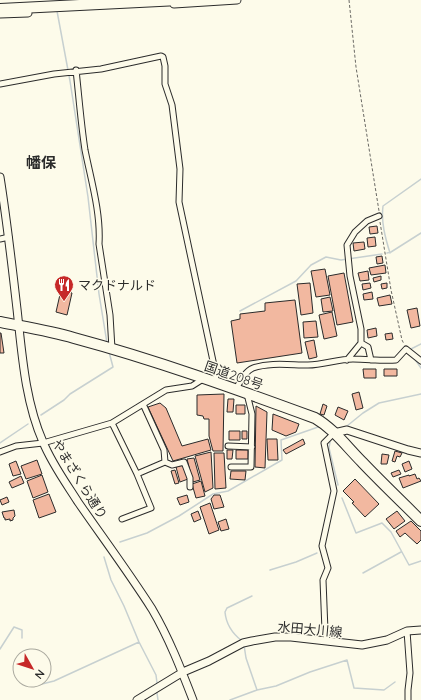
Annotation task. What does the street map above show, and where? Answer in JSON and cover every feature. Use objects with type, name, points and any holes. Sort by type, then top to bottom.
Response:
[{"type":"highway","points":[[0,8],[120,0]]},
{"type":"highway","points":[[0,8],[179,0]]},
{"type":"highway","name":"国道208号","points":[[0,322],[50,332],[108,348],[204,378],[316,418],[325,424],[421,521]]},
{"type":"main road","points":[[0,14],[237,0]]},
{"type":"main road","name":"やまざくら通り","points":[[0,177],[29,397],[43,442],[57,470],[152,609],[166,634],[183,672],[193,700]]},
{"type":"main road","points":[[334,433],[347,430],[421,453]]},
{"type":"main road","name":"水田大川線","points":[[137,700],[183,672],[209,661],[243,643],[266,638],[286,637],[327,640],[351,645],[362,645],[387,640],[407,631],[421,630]]},
{"type":"street","points":[[0,84],[76,70],[101,69],[161,56],[163,57],[165,66],[165,84],[172,105],[180,169],[179,202],[216,375],[215,382]]},
{"type":"street","points":[[76,70],[85,148],[95,201],[99,244],[110,315],[108,348]]},
{"type":"street","points":[[347,360],[361,343],[362,330],[346,245],[355,232],[367,221],[379,216]]},
{"type":"street","points":[[0,239],[9,237]]},
{"type":"street","points":[[361,343],[368,347],[370,360]]},
{"type":"street","points":[[236,389],[242,379],[252,368],[276,364],[309,365],[347,360],[396,360],[406,349],[421,361]]},
{"type":"street","points":[[0,452],[16,446],[43,442],[112,423],[166,390],[192,386],[204,378]]},
{"type":"street","points":[[231,467],[251,467],[252,414],[247,393]]},
{"type":"street","points":[[143,404],[164,450],[165,462]]},
{"type":"street","points":[[112,423],[137,474],[151,508],[122,519]]},
{"type":"street","points":[[327,640],[324,631],[323,580],[328,568],[322,546],[334,491],[324,443],[334,433]]},
{"type":"street","points":[[228,446],[252,447]]},
{"type":"street","points":[[137,474],[165,462],[172,465],[184,462],[190,478],[190,487]]},
{"type":"street","points":[[407,631],[410,673],[408,700]]},
{"type":"path","points":[[349,0],[356,67],[380,208],[379,216],[393,297],[402,340],[406,349]]},
{"type":"building","points":[[377,226],[378,233],[370,234],[369,227]]},
{"type":"building","points":[[375,237],[376,246],[368,247],[367,238]]},
{"type":"building","points":[[364,242],[365,249],[354,251],[353,243]]},
{"type":"building","points":[[382,256],[383,263],[377,264],[376,257]]},
{"type":"building","points":[[385,265],[386,273],[371,275],[369,268]]},
{"type":"building","points":[[325,269],[330,295],[316,297],[311,271]]},
{"type":"building","points":[[368,271],[369,280],[360,281],[358,273]]},
{"type":"building","points":[[344,273],[353,322],[337,325],[328,276]]},
{"type":"building","points":[[381,276],[381,280],[374,282],[373,278]]},
{"type":"building","points":[[310,283],[313,313],[301,315],[297,284]]},
{"type":"building","points":[[370,283],[371,288],[363,290],[362,284]]},
{"type":"building","points":[[387,283],[387,288],[382,289],[381,284]]},
{"type":"building","name":"マクドナルド","points":[[61,290],[72,293],[67,315],[56,312]]},
{"type":"building","points":[[372,292],[373,299],[364,300],[363,294]]},
{"type":"building","points":[[390,295],[392,304],[379,306],[377,298]]},
{"type":"building","points":[[330,297],[333,311],[323,312],[321,299]]},
{"type":"building","points":[[295,300],[302,353],[237,363],[231,321],[240,319],[240,314],[265,311],[265,303]]},
{"type":"building","points":[[417,308],[420,326],[411,328],[407,310]]},
{"type":"building","points":[[332,312],[337,336],[324,339],[319,315]]},
{"type":"building","points":[[316,321],[318,337],[304,338],[303,322]]},
{"type":"building","points":[[376,328],[377,336],[368,338],[367,330]]},
{"type":"building","points":[[1,333],[4,353],[0,353]]},
{"type":"building","points":[[392,333],[393,339],[386,340],[385,334]]},
{"type":"building","points":[[314,340],[317,357],[309,359],[305,342]]},
{"type":"building","points":[[363,369],[376,369],[376,378],[364,378]]},
{"type":"building","points":[[384,369],[397,369],[397,376],[384,376]]},
{"type":"building","points":[[359,392],[363,408],[356,410],[352,394]]},
{"type":"building","points":[[224,394],[223,451],[213,451],[209,436],[209,419],[204,419],[203,416],[197,415],[197,395]]},
{"type":"building","points":[[228,399],[234,399],[233,412],[227,412]]},
{"type":"building","points":[[160,403],[166,408],[182,446],[208,439],[211,450],[173,461],[148,407]]},
{"type":"building","points":[[323,404],[327,406],[324,415],[320,414]]},
{"type":"building","points":[[236,405],[245,405],[245,414],[236,414]]},
{"type":"building","points":[[256,406],[267,412],[265,468],[255,467]]},
{"type":"building","points":[[338,407],[348,411],[344,420],[335,415]]},
{"type":"building","points":[[273,414],[299,424],[296,432],[286,436],[272,430]]},
{"type":"building","points":[[229,431],[240,431],[240,440],[229,440]]},
{"type":"building","points":[[242,431],[247,431],[247,439],[242,439]]},
{"type":"building","points":[[267,439],[277,439],[278,460],[268,460]]},
{"type":"building","points":[[303,439],[305,444],[286,454],[283,450]]},
{"type":"building","points":[[227,450],[233,450],[232,459],[227,459]]},
{"type":"building","points":[[236,450],[248,450],[248,459],[236,459]]},
{"type":"building","points":[[395,451],[402,453],[400,457],[397,456],[395,462],[392,461]]},
{"type":"building","points":[[211,452],[213,488],[205,492],[195,456]]},
{"type":"building","points":[[214,453],[224,453],[226,488],[215,489]]},
{"type":"building","points":[[382,454],[389,455],[387,464],[381,464]]},
{"type":"building","points":[[194,458],[200,480],[193,482],[187,459]]},
{"type":"building","points":[[37,460],[42,474],[26,479],[21,466]]},
{"type":"building","points":[[16,461],[21,474],[13,476],[9,464]]},
{"type":"building","points":[[409,461],[412,469],[405,472],[402,464]]},
{"type":"building","points":[[183,465],[188,479],[180,482],[176,467]]},
{"type":"building","points":[[175,470],[179,483],[175,484],[171,471]]},
{"type":"building","points":[[399,470],[401,474],[393,477],[391,473]]},
{"type":"building","points":[[231,471],[246,471],[245,480],[230,479]]},
{"type":"building","points":[[415,474],[417,479],[419,478],[421,481],[403,488],[399,478]]},
{"type":"building","points":[[42,475],[48,492],[33,498],[27,481]]},
{"type":"building","points":[[21,476],[24,483],[12,488],[9,482]]},
{"type":"building","points":[[355,479],[379,504],[365,517],[352,503],[354,502],[343,491]]},
{"type":"building","points":[[201,481],[205,496],[196,498],[192,484]]},
{"type":"building","points":[[49,494],[56,512],[39,518],[33,500]]},
{"type":"building","points":[[187,495],[189,502],[180,505],[177,498]]},
{"type":"building","points":[[214,495],[220,495],[224,507],[214,509],[211,499]]},
{"type":"building","points":[[7,497],[9,502],[2,505],[0,500]]},
{"type":"building","points":[[210,503],[219,530],[209,534],[200,507]]},
{"type":"building","points":[[14,510],[15,516],[13,520],[5,520],[2,512]]},
{"type":"building","points":[[198,511],[201,519],[194,522],[191,514]]},
{"type":"building","points":[[397,511],[405,521],[394,529],[386,519]]},
{"type":"building","points":[[226,519],[229,529],[221,531],[218,522]]},
{"type":"building","points":[[411,521],[421,531],[421,540],[417,544],[405,533],[400,537],[396,531]]},
{"type":"waterway","points":[[57,11],[70,81],[88,197],[99,294],[107,343]]},
{"type":"waterway","points":[[390,253],[384,230],[383,206],[421,179]]},
{"type":"waterway","points":[[387,253],[421,233]]},
{"type":"waterway","points":[[240,311],[296,281],[311,265],[326,257],[341,260],[382,254]]},
{"type":"waterway","points":[[411,349],[421,344]]},
{"type":"waterway","points":[[41,415],[64,400],[70,394],[113,367],[109,352]]},
{"type":"waterway","points":[[414,358],[421,368]]},
{"type":"waterway","points":[[347,426],[363,413],[379,403],[421,394]]},
{"type":"waterway","points":[[0,443],[28,424]]},
{"type":"waterway","points":[[120,542],[147,533],[179,516],[213,494],[228,491],[282,460],[281,440],[321,426]]},
{"type":"waterway","points":[[330,442],[329,448],[338,485]]},
{"type":"waterway","points":[[342,498],[356,533],[382,523],[391,532],[409,565],[421,561]]},
{"type":"waterway","points":[[363,573],[401,552]]},
{"type":"waterway","points":[[270,570],[296,562],[317,553]]},
{"type":"waterway","points":[[104,557],[111,580],[139,642],[156,675],[157,683]]},
{"type":"waterway","points":[[242,641],[230,628],[225,612],[227,608],[252,596]]},
{"type":"waterway","points":[[0,649],[14,627],[22,630],[22,638]]},
{"type":"waterway","points":[[52,682],[139,642]]},
{"type":"waterway","points":[[244,645],[246,658],[257,690]]},
{"type":"waterway","points":[[230,700],[257,690],[276,686],[310,672],[347,660],[354,688],[384,690],[395,682]]},
{"type":"waterway","points":[[157,693],[158,700]]},
{"type":"place","name":"マクドナルド","points":[[64,302]]},
{"type":"district","name":"幡保","points":[[41,163]]}]
